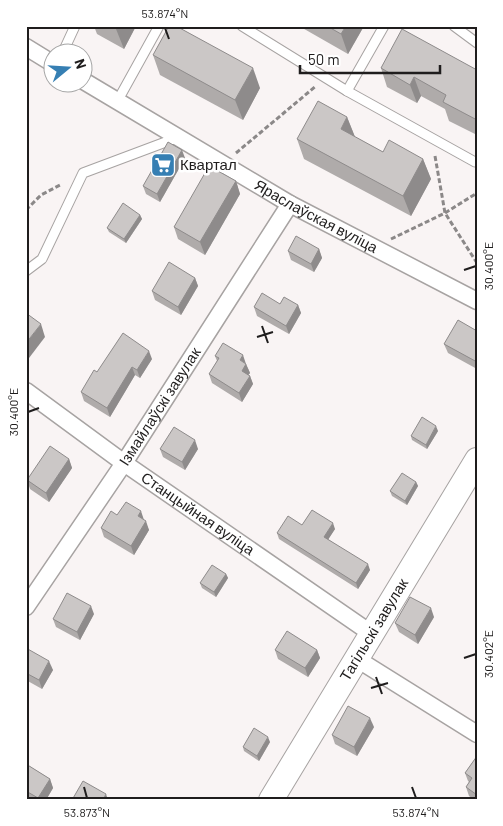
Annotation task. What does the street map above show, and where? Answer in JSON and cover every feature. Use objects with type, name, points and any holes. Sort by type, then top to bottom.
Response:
[{"type":"main road","name":"Тагільскі завулак","points":[[272,800],[477,460]]},
{"type":"street","points":[[26,47],[42,57]]},
{"type":"street","name":"Яраслаўская вуліца","points":[[92,86],[290,204],[477,301]]},
{"type":"street","name":"Ізмайлаўскі завулак","points":[[26,606],[124,463],[290,204]]},
{"type":"street","name":"Станцыйная вуліца","points":[[26,391],[124,463],[372,634]]},
{"type":"street","points":[[357,659],[474,729]]},
{"type":"lane","points":[[68,42],[75,26]]},
{"type":"lane","points":[[118,100],[160,26]]},
{"type":"lane","points":[[242,26],[348,91],[475,162]]},
{"type":"lane","points":[[348,91],[384,26]]},
{"type":"lane","points":[[454,26],[477,43]]},
{"type":"lane","points":[[26,270],[42,259],[83,173],[179,138]]},
{"type":"path","points":[[224,164],[326,78]]},
{"type":"path","points":[[432,138],[444,212],[477,263]]},
{"type":"path","points":[[26,210],[41,195],[83,173]]},
{"type":"path","points":[[374,248],[477,193]]},
{"type":"building","points":[[169,26],[176,26],[253,68],[235,100],[153,55]]},
{"type":"building","points":[[327,26],[346,26],[341,34]]},
{"type":"building","points":[[402,29],[477,70],[477,120],[443,102],[446,95],[414,77],[410,85],[381,68]]},
{"type":"building","points":[[318,101],[347,117],[341,129],[383,152],[389,140],[423,159],[403,196],[297,139]]},
{"type":"building","points":[[168,142],[182,150],[157,194],[143,186]]},
{"type":"building","points":[[209,166],[236,181],[200,242],[174,227]]},
{"type":"building","points":[[123,203],[140,215],[124,239],[107,228]]},
{"type":"building","points":[[296,236],[319,249],[311,264],[288,251]]},
{"type":"building","points":[[169,262],[195,278],[178,307],[152,291]]},
{"type":"building","points":[[262,293],[280,304],[284,297],[298,305],[286,326],[254,307]]},
{"type":"building","points":[[26,313],[41,324],[26,343]]},
{"type":"building","points":[[458,320],[477,331],[477,362],[444,344]]},
{"type":"building","points":[[123,333],[149,351],[137,370],[132,367],[107,408],[81,392],[94,370],[97,372]]},
{"type":"building","points":[[223,343],[243,355],[240,360],[246,364],[242,371],[250,376],[239,393],[209,374],[219,358],[215,356]]},
{"type":"building","points":[[422,417],[436,426],[426,445],[411,436]]},
{"type":"building","points":[[174,427],[195,440],[182,462],[160,449]]},
{"type":"building","points":[[50,446],[69,459],[46,493],[27,480]]},
{"type":"building","points":[[402,473],[416,482],[405,501],[390,491]]},
{"type":"building","points":[[126,502],[141,511],[138,516],[146,521],[131,546],[101,528],[111,511],[117,515]]},
{"type":"building","points":[[312,510],[333,523],[324,537],[368,564],[356,583],[277,533],[288,516],[302,525]]},
{"type":"building","points":[[212,565],[226,574],[214,592],[200,583]]},
{"type":"building","points":[[67,593],[91,606],[77,632],[53,619]]},
{"type":"building","points":[[410,597],[431,608],[415,635],[395,623]]},
{"type":"building","points":[[287,631],[317,650],[305,668],[275,650]]},
{"type":"building","points":[[26,648],[49,661],[39,680],[26,673]]},
{"type":"building","points":[[348,706],[370,718],[354,747],[332,735]]},
{"type":"building","points":[[254,728],[268,737],[257,756],[243,747]]},
{"type":"building","points":[[477,756],[477,795],[466,787],[472,778],[465,773]]},
{"type":"building","points":[[26,764],[50,779],[38,798],[26,791]]},
{"type":"building","points":[[83,781],[106,794],[103,800],[72,800]]},
{"type":"place","name":"Квартал","points":[[163,165]]}]
